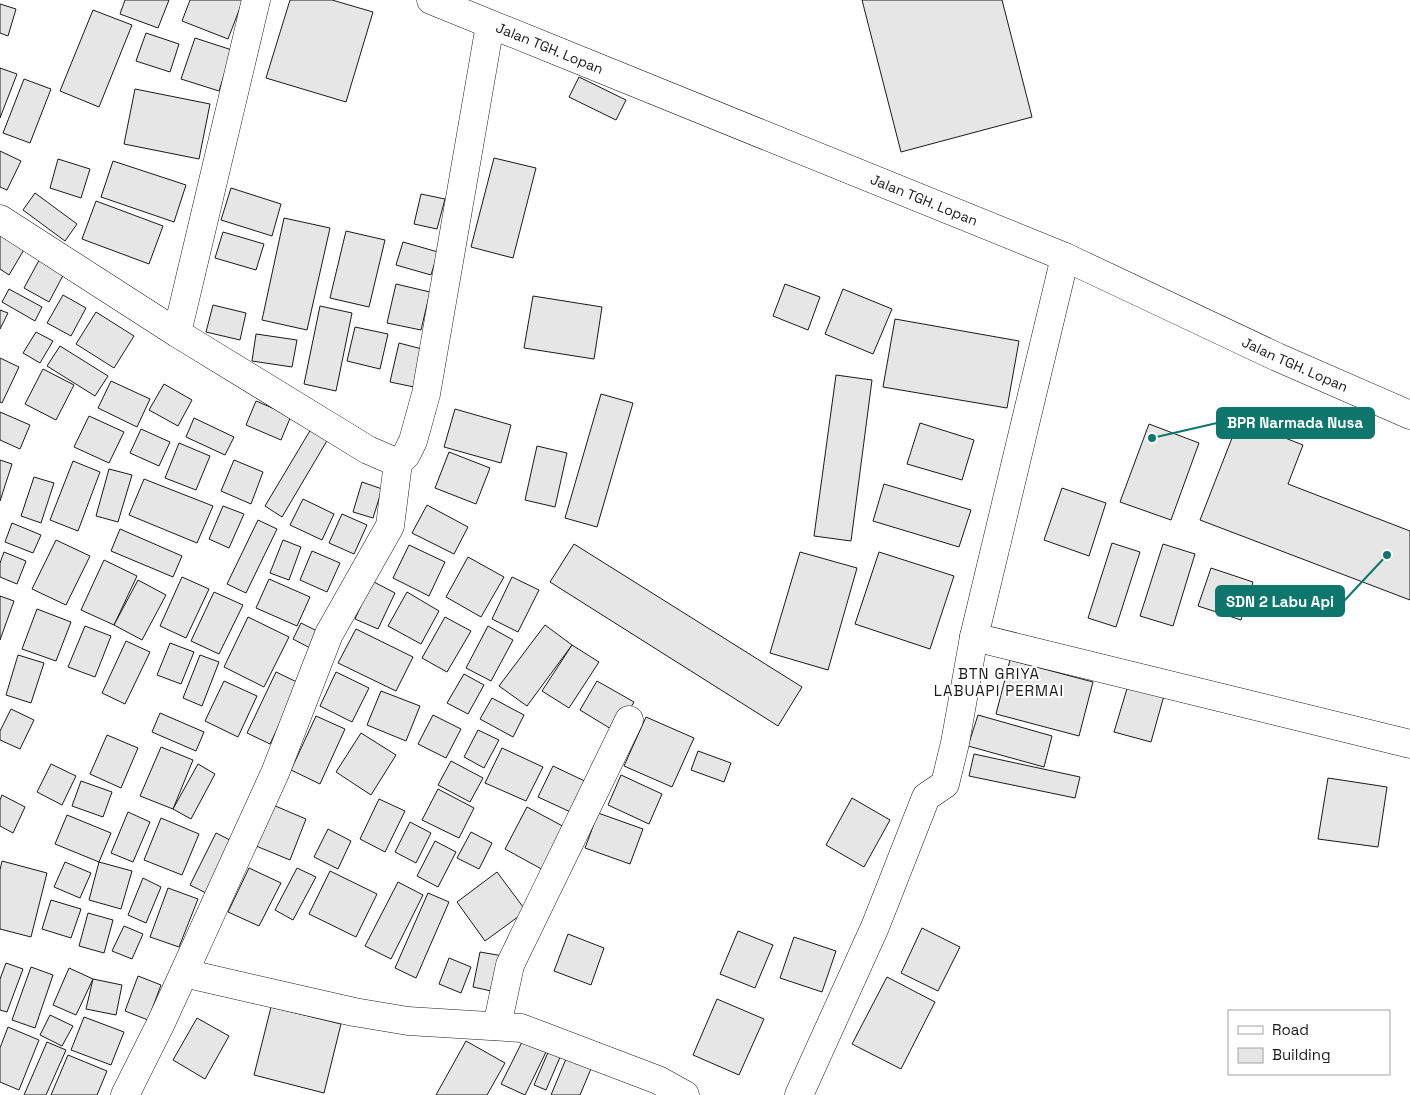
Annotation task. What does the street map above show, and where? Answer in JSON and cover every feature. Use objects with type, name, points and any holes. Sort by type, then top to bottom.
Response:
[{"type":"main road","points":[[177,333],[256,0]]},
{"type":"main road","name":"Jalan TGH. Lopan","points":[[431,0],[1065,257],[1277,357],[1410,415]]},
{"type":"main road","points":[[125,1095],[184,973],[275,773],[329,634],[390,526],[398,463],[406,455],[413,441],[426,394],[490,24]]},
{"type":"main road","points":[[0,218],[177,333],[368,450],[398,463]]},
{"type":"main road","points":[[799,1095],[875,927],[926,797],[945,784],[974,636],[1065,257]]},
{"type":"main road","points":[[974,636],[1410,744]]},
{"type":"main road","points":[[497,1026],[510,965],[628,720]]},
{"type":"main road","points":[[184,973],[354,1012],[408,1021],[521,1028],[655,1088],[685,1095]]},
{"type":"building","points":[[125,0],[169,0],[158,28],[120,14]]},
{"type":"building","points":[[190,0],[243,0],[228,39],[182,21]]},
{"type":"building","points":[[290,0],[332,0],[373,12],[346,102],[266,78]]},
{"type":"building","points":[[862,0],[1002,0],[1032,117],[901,152]]},
{"type":"building","points":[[0,4],[16,9],[8,36],[0,33]]},
{"type":"building","points":[[93,10],[132,25],[99,107],[60,91]]},
{"type":"building","points":[[146,33],[179,44],[170,72],[136,61]]},
{"type":"building","points":[[195,38],[232,50],[219,91],[181,79]]},
{"type":"building","points":[[0,68],[17,74],[0,118]]},
{"type":"building","points":[[579,77],[626,100],[616,120],[569,97]]},
{"type":"building","points":[[24,79],[51,89],[30,143],[3,133]]},
{"type":"building","points":[[135,89],[210,104],[199,159],[124,144]]},
{"type":"building","points":[[0,151],[21,161],[7,190],[0,187]]},
{"type":"building","points":[[494,158],[536,168],[513,258],[471,247]]},
{"type":"building","points":[[58,159],[90,169],[81,198],[50,188]]},
{"type":"building","points":[[113,161],[186,185],[174,222],[101,197]]},
{"type":"building","points":[[231,188],[281,204],[272,236],[221,220]]},
{"type":"building","points":[[35,193],[77,224],[65,241],[23,210]]},
{"type":"building","points":[[421,194],[445,199],[437,229],[414,224]]},
{"type":"building","points":[[96,201],[163,226],[149,264],[82,239]]},
{"type":"building","points":[[284,218],[330,228],[307,330],[262,320]]},
{"type":"building","points":[[346,231],[385,240],[369,307],[330,298]]},
{"type":"building","points":[[223,232],[264,244],[256,270],[215,258]]},
{"type":"building","points":[[0,234],[25,248],[9,275],[0,269]]},
{"type":"building","points":[[403,242],[438,252],[431,275],[396,265]]},
{"type":"building","points":[[43,253],[68,266],[49,302],[24,288]]},
{"type":"building","points":[[396,284],[430,292],[421,330],[387,323]]},
{"type":"building","points":[[785,284],[820,297],[808,330],[773,316]]},
{"type":"building","points":[[9,289],[42,307],[35,321],[2,302]]},
{"type":"building","points":[[843,289],[892,309],[873,354],[825,334]]},
{"type":"building","points":[[63,295],[86,308],[71,336],[47,323]]},
{"type":"building","points":[[533,296],[602,307],[594,359],[524,348]]},
{"type":"building","points":[[213,305],[246,313],[240,340],[206,332]]},
{"type":"building","points":[[320,306],[352,313],[336,391],[304,384]]},
{"type":"building","points":[[0,310],[8,313],[0,329]]},
{"type":"building","points":[[96,312],[134,336],[114,368],[76,344]]},
{"type":"building","points":[[895,319],[1019,341],[1007,408],[883,387]]},
{"type":"building","points":[[355,327],[388,334],[380,369],[347,361]]},
{"type":"building","points":[[36,332],[53,341],[40,363],[23,353]]},
{"type":"building","points":[[256,334],[297,340],[292,367],[252,361]]},
{"type":"building","points":[[399,343],[422,349],[414,387],[390,382]]},
{"type":"building","points":[[60,346],[108,376],[95,396],[47,366]]},
{"type":"building","points":[[0,358],[19,367],[2,403],[0,402]]},
{"type":"building","points":[[43,369],[74,385],[56,420],[25,404]]},
{"type":"building","points":[[836,375],[872,380],[851,541],[814,536]]},
{"type":"building","points":[[111,381],[150,399],[137,427],[98,408]]},
{"type":"building","points":[[164,384],[192,400],[178,426],[149,410]]},
{"type":"building","points":[[601,394],[633,403],[597,527],[565,518]]},
{"type":"building","points":[[256,401],[291,416],[281,440],[246,425]]},
{"type":"building","points":[[455,409],[511,425],[501,463],[444,447]]},
{"type":"building","points":[[0,412],[30,425],[20,449],[0,440]]},
{"type":"building","points":[[89,416],[124,432],[109,463],[74,447]]},
{"type":"building","points":[[194,418],[234,437],[225,455],[186,437]]},
{"type":"building","points":[[1239,420],[1303,445],[1288,484],[1410,531],[1410,600],[1200,520]]},
{"type":"building","points":[[920,423],[974,440],[962,480],[907,464]]},
{"type":"building","points":[[1149,424],[1199,443],[1171,520],[1120,502]]},
{"type":"building","points":[[141,429],[170,442],[159,466],[130,453]]},
{"type":"building","points":[[311,429],[328,439],[282,517],[265,506]]},
{"type":"building","points":[[179,443],[210,456],[196,490],[165,478]]},
{"type":"building","points":[[537,446],[567,453],[555,507],[525,500]]},
{"type":"building","points":[[449,452],[490,468],[476,504],[435,488]]},
{"type":"building","points":[[0,460],[12,464],[0,501]]},
{"type":"building","points":[[234,460],[263,472],[251,504],[221,491]]},
{"type":"building","points":[[73,461],[100,472],[78,531],[50,520]]},
{"type":"building","points":[[109,469],[132,475],[118,522],[96,516]]},
{"type":"building","points":[[34,477],[54,483],[41,523],[21,516]]},
{"type":"building","points":[[144,479],[213,506],[197,543],[129,515]]},
{"type":"building","points":[[362,482],[382,489],[373,518],[353,512]]},
{"type":"building","points":[[884,484],[971,510],[959,547],[873,521]]},
{"type":"building","points":[[1062,488],[1106,503],[1089,556],[1044,540]]},
{"type":"building","points":[[303,499],[334,514],[322,540],[290,525]]},
{"type":"building","points":[[427,505],[468,527],[454,554],[412,533]]},
{"type":"building","points":[[223,506],[244,514],[229,548],[209,539]]},
{"type":"building","points":[[342,514],[367,525],[354,554],[329,543]]},
{"type":"building","points":[[258,520],[277,529],[246,593],[227,584]]},
{"type":"building","points":[[12,523],[41,535],[33,553],[5,542]]},
{"type":"building","points":[[120,529],[182,556],[173,577],[111,551]]},
{"type":"building","points":[[56,540],[90,556],[66,605],[32,589]]},
{"type":"building","points":[[283,540],[301,547],[289,580],[270,573]]},
{"type":"building","points":[[1112,543],[1140,552],[1116,627],[1088,618]]},
{"type":"building","points":[[574,544],[802,687],[778,726],[550,582]]},
{"type":"building","points":[[1163,544],[1195,554],[1173,626],[1140,616]]},
{"type":"building","points":[[409,545],[445,562],[429,596],[393,578]]},
{"type":"building","points":[[312,551],[340,563],[327,592],[300,580]]},
{"type":"building","points":[[4,552],[26,561],[17,584],[0,577],[0,563]]},
{"type":"building","points":[[800,552],[857,568],[828,670],[770,653]]},
{"type":"building","points":[[879,552],[954,576],[930,649],[855,624]]},
{"type":"building","points":[[468,557],[504,577],[481,617],[446,597]]},
{"type":"building","points":[[104,560],[137,576],[114,625],[81,610]]},
{"type":"building","points":[[1211,568],[1253,582],[1241,620],[1198,606]]},
{"type":"building","points":[[182,577],[209,589],[186,638],[160,626]]},
{"type":"building","points":[[512,577],[539,590],[518,632],[492,619]]},
{"type":"building","points":[[269,579],[310,597],[297,626],[256,608]]},
{"type":"building","points":[[138,580],[166,595],[142,640],[114,625]]},
{"type":"building","points":[[372,581],[395,593],[378,629],[355,619]]},
{"type":"building","points":[[214,592],[243,605],[219,654],[191,641]]},
{"type":"building","points":[[407,592],[439,611],[421,644],[388,626]]},
{"type":"building","points":[[0,596],[14,601],[0,640]]},
{"type":"building","points":[[37,609],[71,622],[56,661],[22,649]]},
{"type":"building","points":[[248,617],[289,637],[264,687],[224,667]]},
{"type":"building","points":[[445,617],[471,631],[447,672],[422,658]]},
{"type":"building","points":[[301,623],[319,632],[310,648],[293,639]]},
{"type":"building","points":[[545,625],[572,645],[527,706],[499,686]]},
{"type":"building","points":[[85,626],[111,636],[95,677],[68,667]]},
{"type":"building","points":[[488,626],[513,640],[491,681],[466,668]]},
{"type":"building","points":[[356,629],[413,657],[396,691],[338,663]]},
{"type":"building","points":[[126,641],[150,652],[125,704],[102,693]]},
{"type":"building","points":[[170,643],[194,652],[181,684],[157,675]]},
{"type":"building","points":[[572,645],[599,662],[569,708],[542,691]]},
{"type":"building","points":[[18,655],[44,663],[31,703],[6,695]]},
{"type":"building","points":[[200,655],[219,662],[202,706],[183,698]]},
{"type":"building","points":[[1010,660],[1093,682],[1079,736],[996,714]]},
{"type":"building","points":[[276,672],[299,683],[270,744],[247,733]]},
{"type":"building","points":[[336,672],[369,688],[352,722],[320,706]]},
{"type":"building","points":[[464,674],[484,685],[468,714],[447,703]]},
{"type":"building","points":[[224,681],[257,696],[238,737],[205,721]]},
{"type":"building","points":[[597,681],[634,702],[616,732],[580,710]]},
{"type":"building","points":[[1129,682],[1165,692],[1151,742],[1114,732]]},
{"type":"building","points":[[381,691],[420,706],[406,741],[367,725]]},
{"type":"building","points":[[492,698],[524,715],[513,737],[480,719]]},
{"type":"building","points":[[11,709],[34,720],[20,749],[0,740],[0,731]]},
{"type":"building","points":[[160,713],[204,732],[196,751],[152,732]]},
{"type":"building","points":[[433,715],[461,729],[446,758],[418,744]]},
{"type":"building","points":[[978,715],[1052,736],[1044,767],[968,746]]},
{"type":"building","points":[[316,716],[345,729],[320,784],[291,770]]},
{"type":"building","points":[[646,717],[694,738],[672,787],[624,766]]},
{"type":"building","points":[[478,730],[499,740],[484,768],[464,757]]},
{"type":"building","points":[[361,733],[396,755],[371,795],[336,772]]},
{"type":"building","points":[[107,735],[138,748],[121,788],[90,774]]},
{"type":"building","points":[[161,747],[193,760],[173,809],[140,796]]},
{"type":"building","points":[[502,748],[543,767],[526,801],[485,783]]},
{"type":"building","points":[[698,751],[731,763],[724,782],[691,770]]},
{"type":"building","points":[[974,754],[1080,777],[1075,798],[969,776]]},
{"type":"building","points":[[451,761],[483,778],[470,802],[438,785]]},
{"type":"building","points":[[51,764],[76,776],[62,805],[37,792]]},
{"type":"building","points":[[198,764],[215,774],[191,819],[173,809]]},
{"type":"building","points":[[553,766],[591,784],[577,815],[538,797]]},
{"type":"building","points":[[621,775],[662,794],[649,824],[608,805]]},
{"type":"building","points":[[1328,778],[1387,787],[1378,847],[1318,839]]},
{"type":"building","points":[[81,781],[112,792],[103,817],[72,806]]},
{"type":"building","points":[[438,789],[474,808],[459,838],[422,820]]},
{"type":"building","points":[[2,795],[25,807],[13,833],[0,826],[0,800]]},
{"type":"building","points":[[852,798],[890,820],[864,867],[826,845]]},
{"type":"building","points":[[379,799],[405,811],[385,852],[360,839]]},
{"type":"building","points":[[273,805],[306,819],[290,860],[256,846]]},
{"type":"building","points":[[527,807],[570,830],[547,872],[505,849]]},
{"type":"building","points":[[128,812],[150,822],[133,862],[111,853]]},
{"type":"building","points":[[598,813],[643,829],[630,864],[585,848]]},
{"type":"building","points":[[67,815],[111,833],[99,862],[55,844]]},
{"type":"building","points":[[161,818],[199,834],[182,875],[144,860]]},
{"type":"building","points":[[410,822],[431,833],[416,863],[395,852]]},
{"type":"building","points":[[328,829],[351,841],[338,869],[314,857]]},
{"type":"building","points":[[471,832],[492,843],[479,869],[457,858]]},
{"type":"building","points":[[216,833],[236,843],[210,895],[190,885]]},
{"type":"building","points":[[435,841],[456,852],[438,887],[417,876]]},
{"type":"building","points":[[2,861],[47,873],[31,937],[0,929],[0,870]]},
{"type":"building","points":[[65,862],[91,873],[80,898],[54,887]]},
{"type":"building","points":[[99,862],[132,871],[121,909],[89,900]]},
{"type":"building","points":[[249,868],[281,883],[259,926],[228,912]]},
{"type":"building","points":[[297,868],[316,877],[293,920],[275,910]]},
{"type":"building","points":[[330,871],[377,894],[356,937],[309,914]]},
{"type":"building","points":[[497,872],[526,911],[485,941],[457,902]]},
{"type":"building","points":[[143,878],[161,887],[146,923],[128,915]]},
{"type":"building","points":[[398,882],[423,895],[391,959],[365,946]]},
{"type":"building","points":[[168,888],[198,899],[179,947],[150,937]]},
{"type":"building","points":[[428,893],[449,902],[416,978],[395,968]]},
{"type":"building","points":[[51,900],[81,909],[71,938],[42,929]]},
{"type":"building","points":[[88,913],[113,920],[104,953],[79,946]]},
{"type":"building","points":[[124,926],[143,934],[132,959],[112,951]]},
{"type":"building","points":[[922,928],[960,947],[938,991],[901,973]]},
{"type":"building","points":[[738,931],[773,945],[755,988],[720,974]]},
{"type":"building","points":[[568,934],[604,948],[591,985],[554,971]]},
{"type":"building","points":[[794,937],[836,951],[822,992],[780,978]]},
{"type":"building","points":[[480,952],[503,956],[496,992],[473,987]]},
{"type":"building","points":[[449,958],[471,967],[461,993],[439,984]]},
{"type":"building","points":[[6,963],[23,969],[7,1012],[0,1010],[0,979]]},
{"type":"building","points":[[31,967],[53,975],[35,1028],[12,1020]]},
{"type":"building","points":[[69,968],[93,979],[76,1015],[53,1005]]},
{"type":"building","points":[[138,976],[161,985],[148,1020],[125,1011]]},
{"type":"building","points":[[887,977],[935,1002],[901,1069],[852,1044]]},
{"type":"building","points":[[93,979],[122,985],[116,1015],[86,1009]]},
{"type":"building","points":[[717,999],[764,1019],[739,1075],[693,1055]]},
{"type":"building","points":[[271,1007],[341,1024],[324,1093],[254,1075]]},
{"type":"building","points":[[50,1015],[73,1026],[62,1046],[40,1035]]},
{"type":"building","points":[[84,1017],[124,1032],[111,1065],[71,1050]]},
{"type":"building","points":[[197,1018],[229,1036],[205,1079],[173,1060]]},
{"type":"building","points":[[8,1027],[39,1040],[19,1090],[0,1082],[0,1048]]},
{"type":"building","points":[[524,1038],[547,1050],[525,1095],[501,1084]]},
{"type":"building","points":[[466,1041],[505,1063],[487,1095],[436,1095]]},
{"type":"building","points":[[47,1042],[66,1050],[46,1095],[24,1095]]},
{"type":"building","points":[[552,1043],[564,1048],[546,1090],[534,1085]]},
{"type":"building","points":[[568,1054],[593,1064],[580,1095],[551,1095]]},
{"type":"building","points":[[68,1055],[107,1071],[97,1095],[51,1095]]},
{"type":"place","name":"BPR Narmada Nusa","points":[[1152,438]]},
{"type":"place","name":"SDN 2 Labu Api","points":[[1387,555]]},
{"type":"district","name":"BTN GRIYA LABUAPI PERMAI","points":[[999,682]]}]
